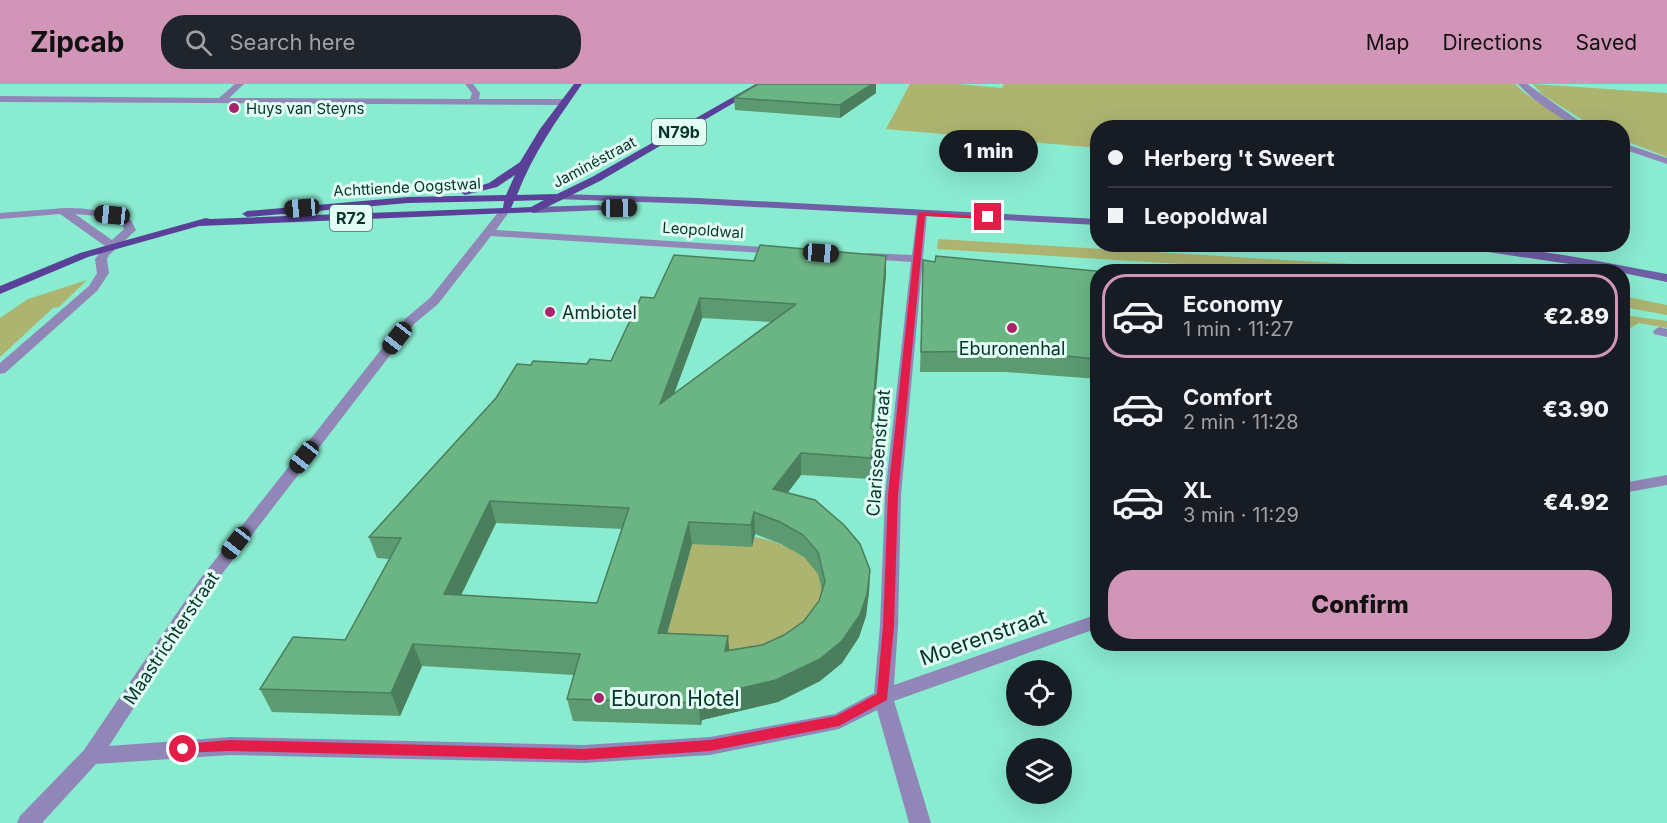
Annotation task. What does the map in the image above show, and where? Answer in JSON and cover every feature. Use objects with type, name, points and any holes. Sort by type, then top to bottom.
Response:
[{"type":"main road","points":[[408,200],[481,189],[509,176],[524,164],[578,84]]},
{"type":"main road","name":"Jaminéstraat","points":[[533,210],[596,179],[762,84]]},
{"type":"main road","name":"Maastrichterstraat","points":[[504,212],[524,164]]},
{"type":"main road","name":"Leopoldwal","points":[[510,198],[559,197]]},
{"type":"main road","name":"Achttiende Oogstwal","points":[[112,245],[198,223],[267,211],[408,200],[510,198]]},
{"type":"main road","name":"Leopoldwal","points":[[504,212],[533,210]]},
{"type":"main road","name":"Achttiende Oogstwal","points":[[198,223],[504,212]]},
{"type":"main road","name":"R72","points":[[0,290],[61,263],[112,245]]},
{"type":"street","points":[[221,100],[240,84]]},
{"type":"street","points":[[469,84],[476,93],[474,101]]},
{"type":"street","points":[[1522,84],[1531,93],[1573,120]]},
{"type":"street","points":[[0,99],[564,102]]},
{"type":"street","points":[[1630,148],[1667,161]]},
{"type":"street","points":[[596,179],[595,188],[619,198]]},
{"type":"street","name":"Leopoldwal","points":[[559,197],[1090,222]]},
{"type":"street","name":"Leopoldwal","points":[[533,210],[731,204]]},
{"type":"street","points":[[56,212],[75,218],[99,239],[112,245]]},
{"type":"street","points":[[0,216],[56,212],[112,215],[127,222],[130,230],[104,253],[101,259],[103,273],[93,288],[0,370]]},
{"type":"street","name":"Maastrichterstraat","points":[[28,823],[91,756],[223,561],[410,321],[434,301],[504,212]]},
{"type":"street","name":"Clarissenstraat","points":[[883,697],[889,626],[893,495],[922,214]]},
{"type":"street","name":"Leopoldwal","points":[[489,233],[787,251]]},
{"type":"street","points":[[1517,252],[1590,264]]},
{"type":"street","points":[[856,255],[916,259]]},
{"type":"street","points":[[1630,271],[1667,278]]},
{"type":"street","points":[[1630,487],[1667,480]]},
{"type":"street","name":"Moerenstraat","points":[[91,756],[230,746],[584,754],[710,746],[839,721],[883,697],[1090,624]]},
{"type":"street","points":[[883,697],[920,823]]},
{"type":"green space","points":[[910,84],[959,84],[1002,88],[1004,84],[1515,84],[1526,94],[1568,120],[1090,120],[1090,147],[886,129]]},
{"type":"green space","points":[[1533,84],[1667,93],[1667,157],[1630,143],[1630,120],[1583,120],[1543,95]]},
{"type":"green space","points":[[938,239],[1090,248],[1090,252],[1154,252],[1353,264],[1182,264],[937,249]]},
{"type":"green space","points":[[87,280],[0,357],[0,318],[28,299]]},
{"type":"green space","points":[[1630,297],[1667,305],[1667,315],[1630,308]]},
{"type":"green space","points":[[1630,316],[1667,321],[1667,328],[1639,323],[1630,328]]},
{"type":"green space","points":[[755,537],[792,549],[803,556],[820,575],[824,587],[824,606],[796,649],[661,655],[692,544]]},
{"type":"building","points":[[758,84],[872,84],[840,105],[734,98]]},
{"type":"building","points":[[760,245],[886,256],[871,428],[875,428],[871,458],[801,453],[773,489],[815,500],[844,525],[860,544],[870,570],[867,594],[860,615],[842,641],[820,659],[776,680],[699,698],[698,703],[567,699],[580,654],[413,644],[391,693],[260,689],[293,637],[345,640],[401,538],[369,537],[496,398],[517,364],[531,365],[533,361],[587,364],[590,359],[611,361],[641,297],[654,298],[674,255],[754,261]],"holes":[[[700,298],[796,304],[660,404]],[[490,501],[629,508],[597,603],[444,594]],[[754,512],[780,522],[803,535],[818,552],[825,581],[819,601],[804,621],[784,635],[762,645],[725,651],[728,636],[658,633],[689,522],[751,525]]]},
{"type":"building","name":"Eburonenhal","points":[[936,256],[1090,270],[1090,358],[1007,351],[921,352],[923,260],[935,262]]},
{"type":"place","name":"Huys van Steyns","points":[[234,108]]},
{"type":"place","name":"Ambiotel","points":[[550,312]]},
{"type":"place","name":"Eburonenhal","points":[[1012,328]]},
{"type":"place","name":"Eburon Hotel","points":[[599,698]]},
{"type":"route","points":[[183,749],[230,746],[584,754],[710,746],[839,721],[883,697],[889,626],[893,495],[922,214],[988,217]]}]
